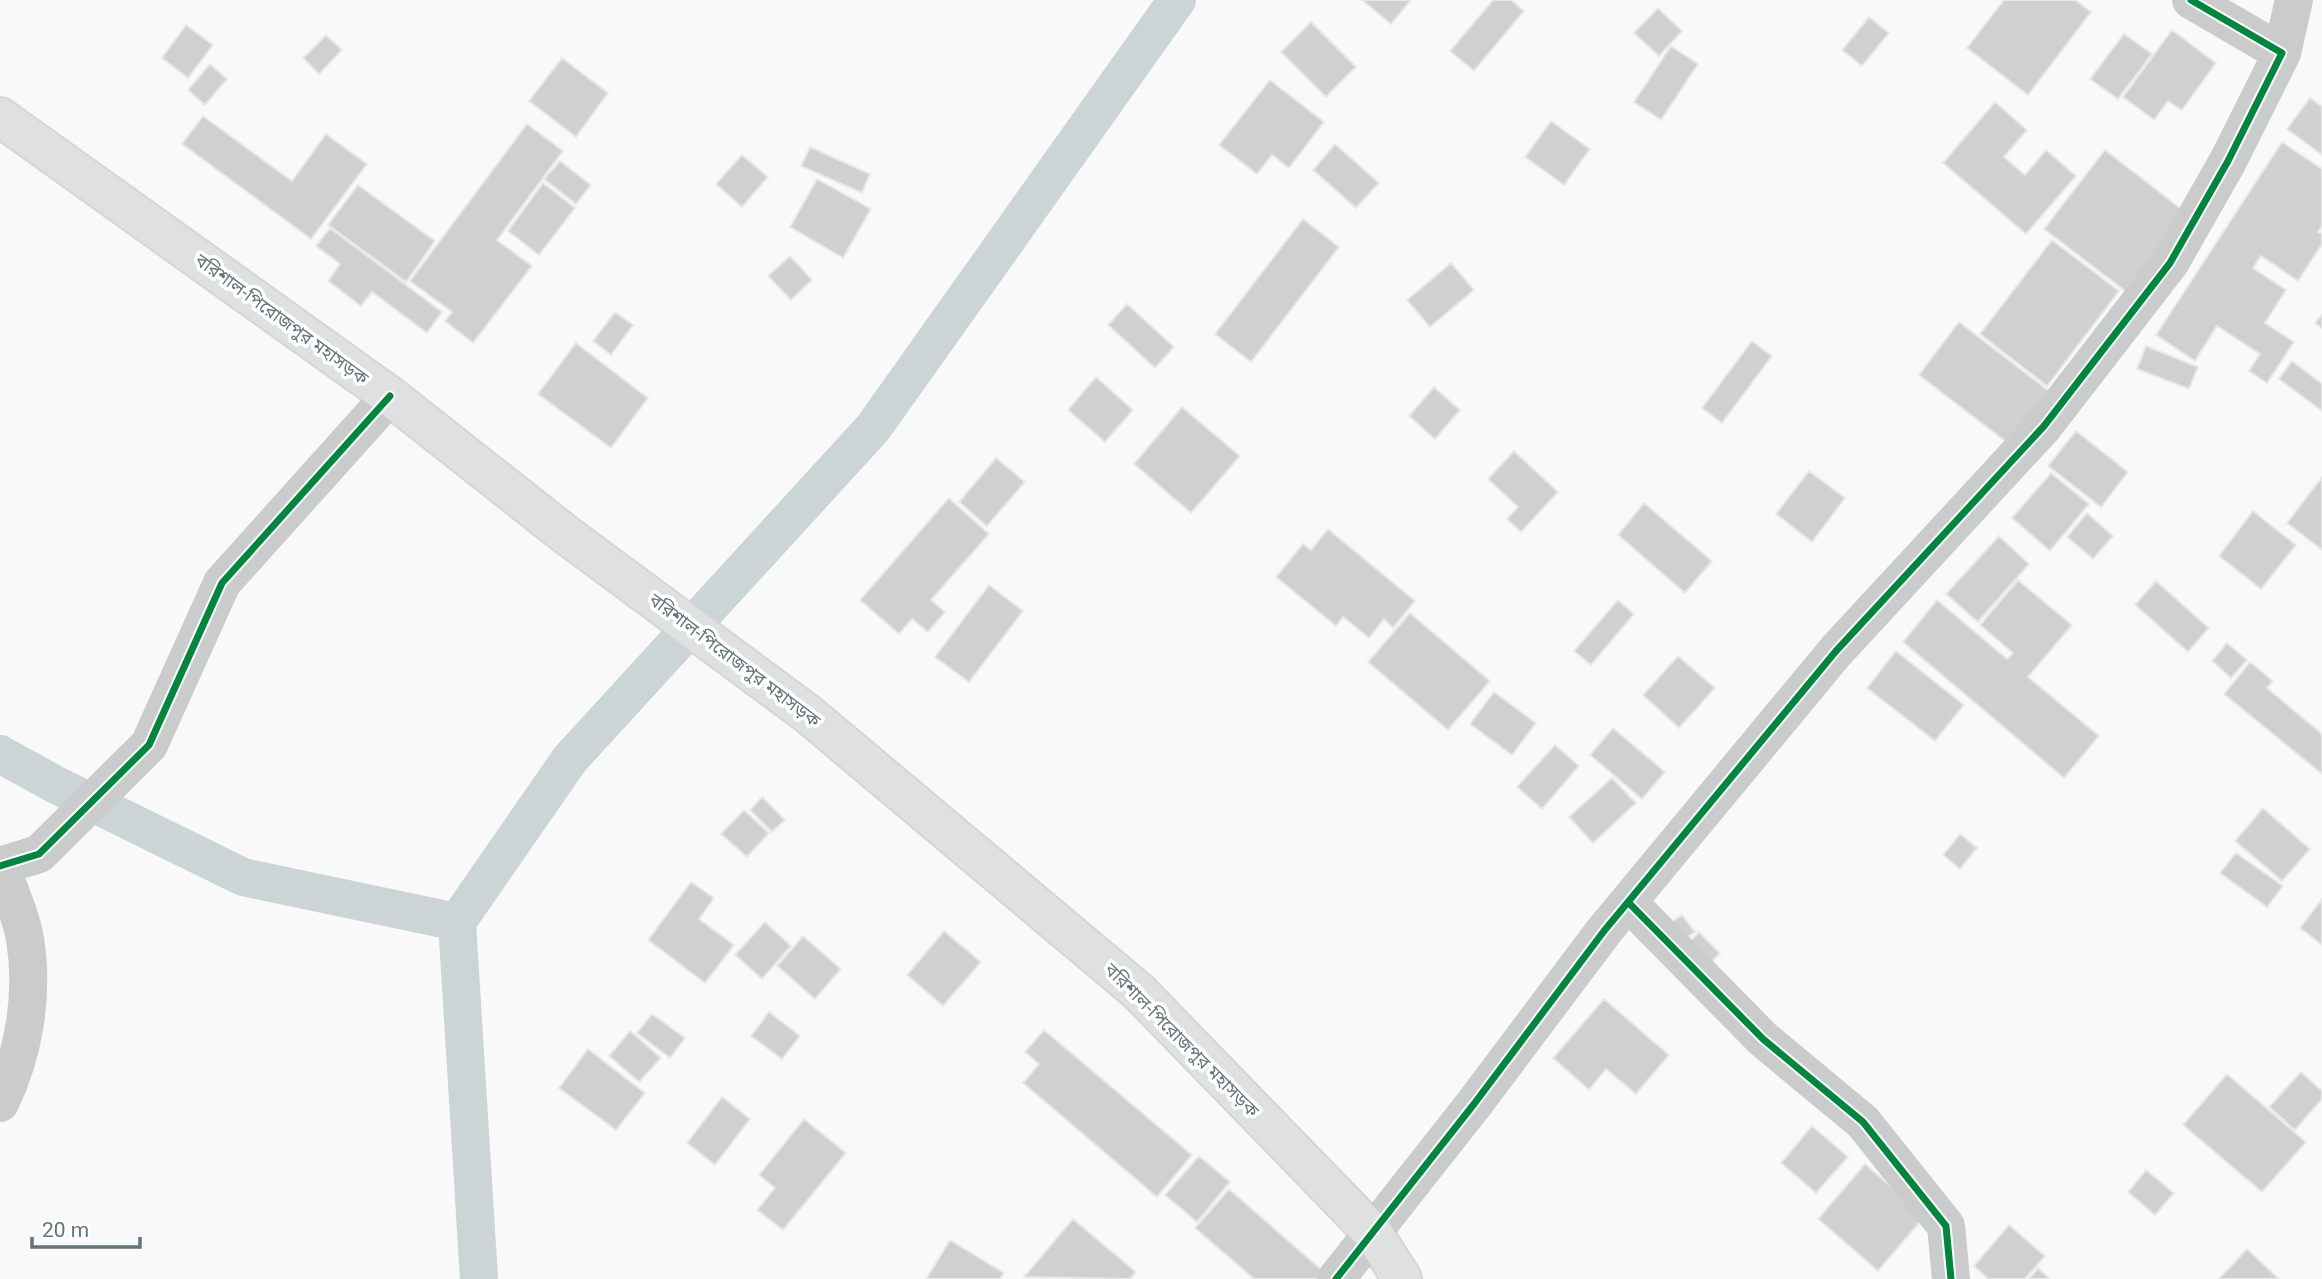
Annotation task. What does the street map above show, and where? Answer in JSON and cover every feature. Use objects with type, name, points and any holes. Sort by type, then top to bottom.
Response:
[{"type":"highway","name":"বরিশাল-পিরোজপুর মহাসড়ক","points":[[0,117],[390,396],[565,534],[808,714],[1139,992],[1373,1233],[1402,1279]]},
{"type":"street","points":[[2191,0],[2282,53]]},
{"type":"street","points":[[1336,1279],[1628,902],[1836,651],[2053,415],[2170,263],[2228,161],[2282,53],[2294,0]]},
{"type":"street","points":[[0,1104],[10,1083],[30,996],[25,937],[0,866],[39,854],[149,745],[222,583],[390,396]]},
{"type":"street","points":[[1628,902],[1763,1039],[1863,1122],[1946,1226],[1951,1279]]},
{"type":"building","points":[[1362,0],[1411,0],[1391,24]]},
{"type":"building","points":[[1493,0],[1511,0],[1524,11],[1474,71],[1450,51]]},
{"type":"building","points":[[2004,0],[2075,0],[2091,12],[2028,95],[1967,48]]},
{"type":"building","points":[[1658,8],[1682,31],[1659,56],[1634,33]]},
{"type":"building","points":[[1869,17],[1889,33],[1862,66],[1842,50]]},
{"type":"building","points":[[1311,22],[1356,67],[1326,97],[1281,52]]},
{"type":"building","points":[[186,25],[213,45],[188,78],[162,58]]},
{"type":"building","points":[[2172,30],[2216,63],[2182,110],[2168,101],[2154,120],[2123,97]]},
{"type":"building","points":[[2124,34],[2152,54],[2118,99],[2090,79]]},
{"type":"building","points":[[326,35],[342,50],[319,74],[303,58]]},
{"type":"building","points":[[1671,46],[1698,64],[1661,120],[1634,102]]},
{"type":"building","points":[[562,58],[608,93],[576,137],[529,101]]},
{"type":"building","points":[[210,64],[227,79],[205,105],[188,90]]},
{"type":"building","points":[[1270,80],[1324,122],[1289,168],[1272,155],[1257,174],[1219,145]]},
{"type":"building","points":[[2310,98],[2322,107],[2322,155],[2287,129]]},
{"type":"building","points":[[1995,102],[2027,130],[2004,157],[2025,175],[2046,150],[2076,176],[2026,234],[1943,163]]},
{"type":"building","points":[[203,116],[292,181],[326,134],[367,164],[311,239],[182,144]]},
{"type":"building","points":[[1551,121],[1590,149],[1564,185],[1525,157]]},
{"type":"building","points":[[527,124],[563,151],[497,240],[532,266],[473,343],[445,321],[452,312],[410,281]]},
{"type":"building","points":[[2282,142],[2322,169],[2322,226],[2318,232],[2322,234],[2322,244],[2298,281],[2261,256],[2253,268],[2286,290],[2265,323],[2294,342],[2267,383],[2249,371],[2260,354],[2217,326],[2195,361],[2156,335]]},
{"type":"building","points":[[1335,144],[1379,183],[1356,208],[1313,170]]},
{"type":"building","points":[[810,147],[870,174],[862,193],[801,166]]},
{"type":"building","points":[[2105,150],[2193,218],[2133,297],[2044,229]]},
{"type":"building","points":[[742,155],[768,177],[742,207],[716,184]]},
{"type":"building","points":[[560,161],[591,185],[576,204],[544,179]]},
{"type":"building","points":[[817,179],[871,209],[843,258],[790,227]]},
{"type":"building","points":[[543,183],[575,208],[539,255],[508,231]]},
{"type":"building","points":[[358,185],[435,241],[406,282],[328,225]]},
{"type":"building","points":[[1303,219],[1339,247],[1251,362],[1215,334]]},
{"type":"building","points":[[330,228],[442,312],[427,333],[372,292],[361,306],[328,281],[340,264],[316,246]]},
{"type":"building","points":[[2052,240],[2119,291],[2047,386],[1980,334]]},
{"type":"building","points":[[790,256],[812,280],[791,300],[768,276]]},
{"type":"building","points":[[1451,263],[1474,290],[1430,327],[1407,300]]},
{"type":"building","points":[[1127,304],[1174,347],[1155,368],[1108,325]]},
{"type":"building","points":[[615,312],[633,325],[611,355],[593,341]]},
{"type":"building","points":[[2322,314],[2322,328],[2315,323]]},
{"type":"building","points":[[1959,322],[2049,391],[2009,444],[1919,375]]},
{"type":"building","points":[[1752,341],[1772,356],[1722,423],[1702,408]]},
{"type":"building","points":[[576,343],[648,398],[611,448],[538,394]]},
{"type":"building","points":[[2146,346],[2198,367],[2189,389],[2137,369]]},
{"type":"building","points":[[2292,361],[2322,384],[2322,411],[2279,379]]},
{"type":"building","points":[[1096,377],[1133,410],[1105,442],[1068,410]]},
{"type":"building","points":[[1434,387],[1460,410],[1435,439],[1409,416]]},
{"type":"building","points":[[1182,407],[1240,456],[1191,513],[1134,464]]},
{"type":"building","points":[[2076,431],[2128,472],[2101,507],[2048,466]]},
{"type":"building","points":[[1514,451],[1558,492],[1521,532],[1507,519],[1518,507],[1488,479]]},
{"type":"building","points":[[996,458],[1025,482],[987,526],[959,502]]},
{"type":"building","points":[[1809,471],[1845,498],[1812,542],[1776,514]]},
{"type":"building","points":[[2051,473],[2089,504],[2050,551],[2012,518]]},
{"type":"building","points":[[2322,477],[2322,550],[2287,523]]},
{"type":"building","points":[[949,498],[989,534],[931,600],[945,612],[928,632],[912,619],[899,634],[860,600]]},
{"type":"building","points":[[1644,503],[1712,561],[1685,593],[1618,535]]},
{"type":"building","points":[[2253,511],[2296,545],[2261,589],[2219,556]]},
{"type":"building","points":[[2087,513],[2113,536],[2093,559],[2067,537]]},
{"type":"building","points":[[1328,529],[1415,601],[1393,628],[1384,619],[1369,638],[1343,617],[1336,626],[1276,577],[1303,544],[1311,550]]},
{"type":"building","points":[[1999,536],[2029,564],[1978,622],[1946,594]]},
{"type":"building","points":[[2018,580],[2072,625],[2028,677],[2099,736],[2064,778],[1903,642],[1937,600],[2007,659],[2013,653],[1980,625]]},
{"type":"building","points":[[2156,581],[2209,628],[2188,652],[2135,605]]},
{"type":"building","points":[[989,585],[1023,611],[969,682],[935,657]]},
{"type":"building","points":[[1618,600],[1634,614],[1591,665],[1574,651]]},
{"type":"building","points":[[1410,613],[1490,681],[1448,730],[1368,662]]},
{"type":"building","points":[[2227,643],[2247,660],[2231,678],[2212,661]]},
{"type":"building","points":[[1896,651],[1964,705],[1935,741],[1867,688]]},
{"type":"building","points":[[1678,656],[1715,688],[1679,728],[1643,695]]},
{"type":"building","points":[[2250,662],[2273,681],[2267,688],[2322,734],[2322,774],[2224,694]]},
{"type":"building","points":[[1494,692],[1536,723],[1512,755],[1470,724]]},
{"type":"building","points":[[1613,728],[1665,772],[1642,799],[1590,755]]},
{"type":"building","points":[[1555,745],[1579,766],[1542,809],[1517,787]]},
{"type":"building","points":[[1612,778],[1636,803],[1593,843],[1569,817]]},
{"type":"building","points":[[762,797],[785,820],[772,832],[750,810]]},
{"type":"building","points":[[2263,808],[2310,849],[2282,881],[2235,841]]},
{"type":"building","points":[[744,810],[769,833],[747,857],[721,834]]},
{"type":"building","points":[[1960,834],[1977,848],[1960,869],[1943,855]]},
{"type":"building","points":[[2236,853],[2283,886],[2267,907],[2220,873]]},
{"type":"building","points":[[691,882],[714,898],[699,919],[734,945],[705,983],[648,940]]},
{"type":"building","points":[[2322,899],[2322,945],[2300,928]]},
{"type":"building","points":[[1682,915],[1695,932],[1679,943],[1666,926]]},
{"type":"building","points":[[765,922],[791,946],[762,979],[735,955]]},
{"type":"building","points":[[944,931],[981,962],[943,1006],[907,975]]},
{"type":"building","points":[[1699,932],[1720,953],[1706,968],[1685,947]]},
{"type":"building","points":[[803,936],[841,969],[815,999],[777,966]]},
{"type":"building","points":[[1604,999],[1669,1055],[1636,1094],[1606,1069],[1589,1090],[1553,1058]]},
{"type":"building","points":[[769,1012],[800,1036],[782,1059],[751,1036]]},
{"type":"building","points":[[652,1014],[685,1038],[670,1058],[637,1033]]},
{"type":"building","points":[[1044,1030],[1192,1155],[1157,1197],[1023,1083],[1039,1064],[1025,1052]]},
{"type":"building","points":[[630,1031],[661,1058],[639,1082],[609,1056]]},
{"type":"building","points":[[588,1049],[645,1093],[616,1130],[559,1088]]},
{"type":"building","points":[[2301,1072],[2322,1091],[2322,1099],[2295,1130],[2269,1107]]},
{"type":"building","points":[[2227,1074],[2306,1142],[2262,1192],[2183,1125]]},
{"type":"building","points":[[722,1097],[750,1119],[715,1165],[687,1143]]},
{"type":"building","points":[[804,1119],[846,1153],[783,1230],[757,1210],[775,1188],[759,1175]]},
{"type":"building","points":[[1812,1126],[1848,1157],[1816,1193],[1781,1163]]},
{"type":"building","points":[[1199,1156],[1230,1182],[1197,1222],[1165,1195]]},
{"type":"building","points":[[1865,1164],[1925,1216],[1878,1271],[1818,1219]]},
{"type":"building","points":[[2146,1170],[2174,1193],[2155,1215],[2128,1192]]},
{"type":"building","points":[[1229,1189],[1324,1272],[1318,1279],[1254,1279],[1195,1228]]},
{"type":"building","points":[[1073,1219],[1136,1272],[1130,1279],[1024,1277]]},
{"type":"building","points":[[2009,1225],[2045,1256],[2025,1279],[1988,1279],[1974,1266]]},
{"type":"building","points":[[950,1240],[1004,1273],[1000,1279],[926,1279]]},
{"type":"building","points":[[2247,1249],[2279,1279],[2219,1279]]},
{"type":"building","points":[[2038,1268],[2050,1279],[2029,1279]]},
{"type":"waterway","points":[[479,1279],[457,922],[570,759],[873,428],[1177,0]]},
{"type":"waterway","points":[[0,754],[56,785],[243,877],[457,922]]},
{"type":"cycle path","points":[[1336,1279],[1474,1104],[1604,931],[1836,651],[2044,426],[2170,263],[2228,161],[2282,53],[2191,0]]},
{"type":"cycle path","points":[[0,866],[39,854],[149,745],[222,583],[390,396]]},
{"type":"cycle path","points":[[1628,902],[1763,1039],[1863,1122],[1946,1226],[1951,1279]]}]
